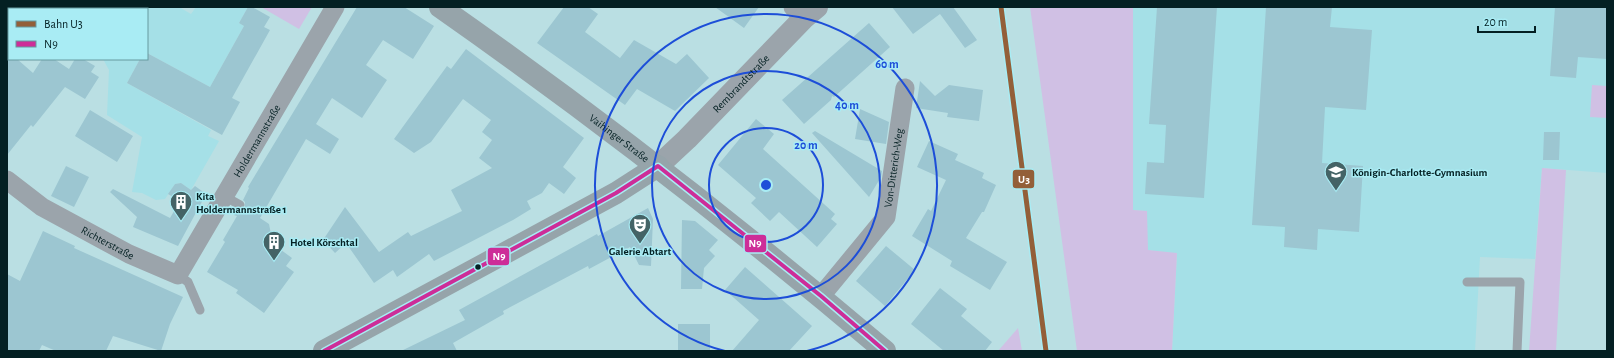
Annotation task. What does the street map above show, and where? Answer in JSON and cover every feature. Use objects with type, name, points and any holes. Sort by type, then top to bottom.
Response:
[{"type":"main road","name":"Vaihinger Straße","points":[[440,7],[658,166],[821,296],[885,351]]},
{"type":"main road","name":"Rembrandtstraße","points":[[324,351],[605,198],[658,166]]},
{"type":"street","name":"Holdermannstraße","points":[[178,275],[232,201],[335,7]]},
{"type":"street","name":"Rembrandtstraße","points":[[658,166],[687,139],[805,11]]},
{"type":"street","name":"Von-Ditterich-Weg","points":[[821,296],[886,217],[905,88]]},
{"type":"street","name":"Richterstraße","points":[[7,180],[42,207],[129,254],[178,275]]},
{"type":"lane","name":"Richterstraße","points":[[178,275],[188,282],[200,310]]},
{"type":"lane","points":[[1467,282],[1520,282],[1516,351]]},
{"type":"shaded area","points":[[179,7],[191,14],[196,7],[248,7],[239,23],[244,26],[210,87],[148,54],[148,8],[130,8]]},
{"type":"shaded area","points":[[261,7],[312,7],[299,29]]},
{"type":"shaded area","points":[[1030,7],[1133,7],[1133,210],[1147,211],[1148,250],[1177,253],[1172,351],[1077,351]]},
{"type":"shaded area","name":"Königin-Charlotte-Gymnasium","points":[[1133,7],[1607,7],[1607,173],[1542,168],[1535,259],[1480,257],[1475,351],[1172,351],[1177,254],[1147,250],[1147,211],[1133,210]]},
{"type":"shaded area","points":[[104,60],[139,60],[127,83],[211,130],[208,136],[219,141],[191,190],[181,183],[175,184],[165,199],[156,200],[142,193],[132,192],[142,137],[107,115],[109,70]]},
{"type":"shaded area","points":[[1592,85],[1607,86],[1607,118],[1590,117]]},
{"type":"shaded area","points":[[1542,168],[1566,170],[1556,351],[1529,351]]},
{"type":"shaded area","points":[[1018,328],[1022,351],[998,351]]},
{"type":"building","points":[[248,7],[252,7],[270,17],[264,27],[270,30],[232,98],[240,102],[222,135],[127,83],[139,60],[148,60],[148,54],[210,87],[244,26],[239,23]]},
{"type":"building","points":[[357,7],[404,7],[434,26],[413,59],[383,40],[366,65],[387,80],[362,118],[332,98],[316,124],[339,139],[330,154],[306,139],[260,218],[269,224],[273,244],[292,258],[286,266],[294,272],[264,313],[236,293],[238,290],[207,272],[225,242],[223,240],[237,216],[234,215],[237,210],[243,210],[245,208],[245,202],[243,200],[249,188],[248,187]]},
{"type":"building","points":[[564,7],[588,7],[598,14],[585,32],[620,58],[634,40],[676,64],[687,54],[709,78],[675,111],[637,89],[625,105],[537,43]]},
{"type":"building","points":[[715,7],[759,7],[744,28]]},
{"type":"building","points":[[892,7],[953,7],[977,40],[965,48],[940,14],[913,34]]},
{"type":"building","points":[[1157,7],[1217,7],[1204,198],[1145,194],[1147,162],[1164,163],[1166,125],[1149,124]]},
{"type":"building","points":[[1266,7],[1332,7],[1330,27],[1372,30],[1366,110],[1325,107],[1322,163],[1363,166],[1359,232],[1318,229],[1317,250],[1284,247],[1285,227],[1252,225]]},
{"type":"building","points":[[1555,7],[1607,7],[1607,59],[1578,57],[1576,78],[1550,76]]},
{"type":"building","points":[[869,23],[890,47],[834,97],[832,96],[831,100],[804,124],[782,100]]},
{"type":"building","points":[[466,49],[584,138],[563,167],[576,178],[564,194],[549,183],[542,193],[527,201],[531,209],[513,220],[434,261],[429,254],[397,277],[393,270],[374,283],[346,243],[335,253],[323,240],[345,207],[379,252],[408,232],[411,236],[462,211],[451,190],[492,168],[479,158],[492,140],[482,132],[491,120],[463,99],[431,142],[414,153],[394,139],[447,66],[451,69]]},
{"type":"building","points":[[7,50],[8,60],[18,60],[33,73],[41,60],[56,60],[69,69],[74,60],[85,60],[95,66],[91,72],[99,77],[85,99],[65,87],[33,127],[31,125],[7,155]]},
{"type":"building","points":[[920,81],[935,96],[949,85],[983,90],[979,121],[947,117],[948,113],[916,108]]},
{"type":"building","points":[[860,109],[889,122],[886,144],[855,139]]},
{"type":"building","points":[[90,110],[133,136],[117,162],[75,136]]},
{"type":"building","points":[[756,119],[774,134],[763,149],[835,214],[831,219],[837,224],[817,247],[779,212],[770,221],[751,203],[756,198],[718,165]]},
{"type":"building","points":[[815,131],[882,171],[881,177],[869,197],[812,133]]},
{"type":"building","points":[[1544,132],[1560,132],[1559,160],[1543,160]]},
{"type":"building","points":[[929,141],[958,154],[955,160],[984,173],[982,178],[996,185],[984,212],[982,212],[966,238],[1007,262],[990,290],[950,266],[952,261],[912,236],[928,209],[931,211],[946,180],[917,167]]},
{"type":"building","points":[[66,166],[89,177],[74,207],[51,196]]},
{"type":"building","points":[[181,183],[191,190],[195,186],[206,194],[178,246],[133,227],[137,217],[110,192],[113,189],[170,218],[180,201],[168,194],[175,184]]},
{"type":"building","points":[[648,208],[653,219],[651,266],[639,265],[630,247],[589,269],[588,266],[503,311],[504,314],[453,343],[457,351],[401,351],[465,320],[459,310],[597,234],[598,236]]},
{"type":"building","points":[[682,220],[695,221],[718,240],[709,250],[715,256],[704,268],[702,289],[681,289]]},
{"type":"building","points":[[43,231],[75,246],[74,248],[183,297],[170,324],[161,351],[113,336],[106,351],[56,351],[42,345],[39,351],[7,351],[7,274],[20,281]]},
{"type":"building","points":[[886,246],[915,270],[885,306],[856,281]]},
{"type":"building","points":[[745,267],[812,326],[789,351],[732,351],[759,320],[725,290]]},
{"type":"building","points":[[940,288],[967,309],[961,316],[992,342],[985,351],[944,351],[911,324]]},
{"type":"building","points":[[678,324],[710,324],[710,351],[678,351]]},
{"type":"rail line","name":"U3","points":[[1001,7],[1046,351]]},
{"type":"transit line","name":"N9","points":[[324,351],[616,193],[658,166],[821,296],[885,351]]},
{"type":"place","name":"Königin-Charlotte-Gymnasium","points":[[1336,192]]},
{"type":"place","name":"Kita Holdermannstraße 1","points":[[181,222]]},
{"type":"place","name":"Galerie Abtart","points":[[640,244]]},
{"type":"place","name":"Hotel Körschtal","points":[[274,262]]}]
